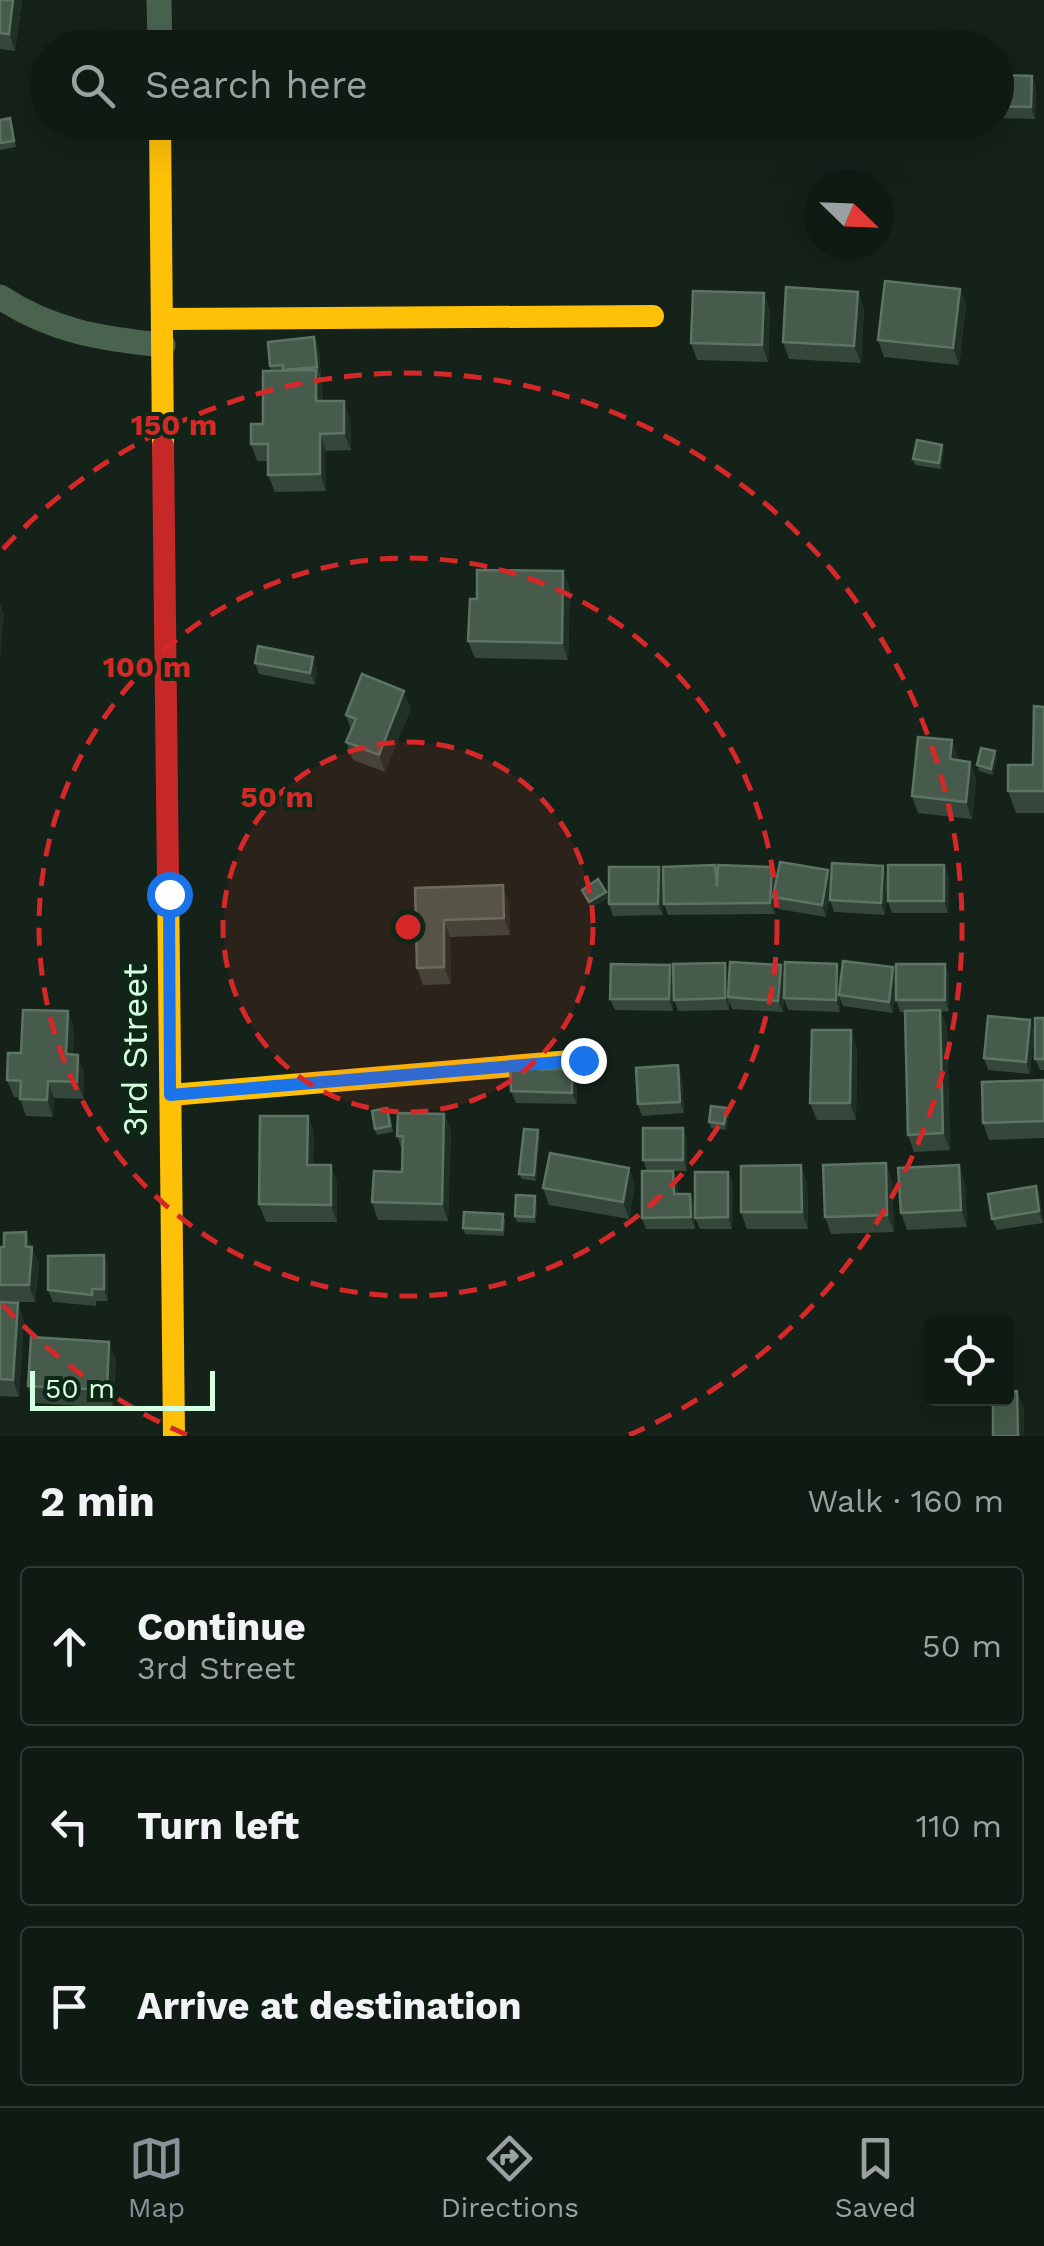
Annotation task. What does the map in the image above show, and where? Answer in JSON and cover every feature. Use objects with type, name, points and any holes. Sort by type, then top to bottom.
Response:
[{"type":"street","points":[[159,0],[160,30]]},
{"type":"street","name":"3rd Street","points":[[160,140],[174,1436]]},
{"type":"street","points":[[0,297],[32,318],[73,333],[162,345]]},
{"type":"street","points":[[162,318],[653,316]]},
{"type":"street","points":[[170,1095],[583,1060]]},
{"type":"building","points":[[0,0],[13,0],[9,34],[0,33]]},
{"type":"building","points":[[1014,76],[1032,76],[1031,107],[1014,107]]},
{"type":"building","points":[[10,118],[14,141],[0,143],[0,120]]},
{"type":"building","points":[[885,281],[960,289],[953,348],[878,340]]},
{"type":"building","points":[[786,287],[858,292],[854,346],[783,342]]},
{"type":"building","points":[[693,291],[764,293],[762,345],[691,343]]},
{"type":"building","points":[[314,337],[317,367],[283,370],[283,365],[270,366],[268,342]]},
{"type":"building","points":[[316,370],[316,401],[344,401],[344,433],[320,434],[320,474],[268,475],[268,444],[251,444],[251,424],[263,424],[263,371]]},
{"type":"building","points":[[917,440],[942,445],[939,463],[913,459]]},
{"type":"building","points":[[477,570],[563,571],[562,643],[468,641],[470,599],[477,599]]},
{"type":"building","points":[[258,646],[313,657],[310,673],[255,663]]},
{"type":"building","points":[[362,674],[404,691],[379,755],[346,742],[356,719],[346,715]]},
{"type":"building","points":[[1034,706],[1044,707],[1044,791],[1008,791],[1008,765],[1033,765]]},
{"type":"building","points":[[918,737],[952,740],[950,759],[970,762],[966,802],[912,796]]},
{"type":"building","points":[[981,748],[995,751],[991,769],[977,765]]},
{"type":"building","points":[[780,862],[828,870],[822,905],[773,897]]},
{"type":"building","points":[[832,863],[883,866],[881,903],[830,900]]},
{"type":"building","points":[[715,865],[717,887],[718,865],[772,867],[770,903],[664,904],[663,867]]},
{"type":"building","points":[[888,865],[944,865],[944,901],[888,901]]},
{"type":"building","points":[[609,867],[659,867],[658,904],[609,904]]},
{"type":"building","points":[[598,879],[606,892],[589,902],[582,890]]},
{"type":"building","points":[[503,885],[504,918],[444,920],[444,967],[417,968],[415,888]]},
{"type":"building","points":[[843,961],[893,967],[889,1002],[839,995]]},
{"type":"building","points":[[730,962],[781,965],[778,1001],[728,997]]},
{"type":"building","points":[[785,962],[837,964],[836,1000],[784,998]]},
{"type":"building","points":[[725,963],[725,998],[674,1000],[673,964]]},
{"type":"building","points":[[611,964],[670,965],[669,999],[610,999]]},
{"type":"building","points":[[896,964],[945,964],[945,1000],[896,1000]]},
{"type":"building","points":[[23,1010],[68,1011],[66,1054],[78,1055],[77,1082],[48,1081],[47,1100],[20,1099],[21,1081],[7,1080],[8,1053],[21,1053]]},
{"type":"building","points":[[940,1010],[943,1133],[908,1135],[905,1011]]},
{"type":"building","points":[[988,1016],[1030,1020],[1026,1062],[984,1058]]},
{"type":"building","points":[[1035,1018],[1044,1018],[1044,1059],[1035,1059]]},
{"type":"building","points":[[812,1030],[851,1030],[850,1103],[810,1103]]},
{"type":"building","points":[[540,1062],[540,1070],[572,1068],[572,1093],[511,1091],[510,1064]]},
{"type":"building","points":[[678,1065],[680,1102],[638,1104],[636,1068]]},
{"type":"building","points":[[1044,1080],[1044,1121],[983,1123],[982,1082]]},
{"type":"building","points":[[711,1106],[727,1108],[724,1124],[709,1122]]},
{"type":"building","points":[[387,1108],[390,1126],[375,1129],[372,1111]]},
{"type":"building","points":[[398,1113],[444,1114],[442,1204],[372,1202],[374,1171],[402,1172],[403,1136],[397,1136]]},
{"type":"building","points":[[260,1116],[308,1116],[307,1165],[331,1165],[331,1205],[259,1204]]},
{"type":"building","points":[[643,1128],[683,1128],[683,1160],[643,1160]]},
{"type":"building","points":[[524,1129],[538,1130],[534,1175],[519,1174]]},
{"type":"building","points":[[550,1153],[629,1168],[623,1202],[543,1188]]},
{"type":"building","points":[[886,1163],[887,1215],[825,1217],[823,1165]]},
{"type":"building","points":[[801,1165],[802,1212],[741,1212],[741,1166]]},
{"type":"building","points":[[959,1165],[961,1210],[901,1213],[898,1168]]},
{"type":"building","points":[[642,1171],[673,1171],[674,1194],[690,1194],[691,1217],[642,1218]]},
{"type":"building","points":[[695,1172],[728,1172],[728,1217],[695,1218]]},
{"type":"building","points":[[1036,1186],[1039,1211],[992,1219],[988,1194]]},
{"type":"building","points":[[516,1195],[535,1196],[534,1217],[515,1216]]},
{"type":"building","points":[[464,1212],[503,1214],[502,1230],[463,1228]]},
{"type":"building","points":[[26,1232],[26,1247],[32,1247],[29,1285],[0,1285],[4,1233]]},
{"type":"building","points":[[104,1255],[104,1289],[92,1289],[92,1295],[48,1290],[48,1256]]},
{"type":"building","points":[[0,1302],[18,1303],[13,1380],[0,1379]]},
{"type":"building","points":[[31,1337],[109,1342],[107,1390],[28,1386]]},
{"type":"building","points":[[1017,1391],[1018,1436],[993,1436],[993,1406],[1014,1406]]},
{"type":"traffic: slow","points":[[160,140],[163,446]]},
{"type":"traffic: slow","points":[[162,319],[653,316]]},
{"type":"traffic: slow","points":[[168,879],[174,1436]]},
{"type":"traffic: slow","points":[[171,1095],[583,1060]]},
{"type":"traffic: jam","points":[[163,446],[168,879]]},
{"type":"route","points":[[169,894],[170,1095],[583,1060]]}]
